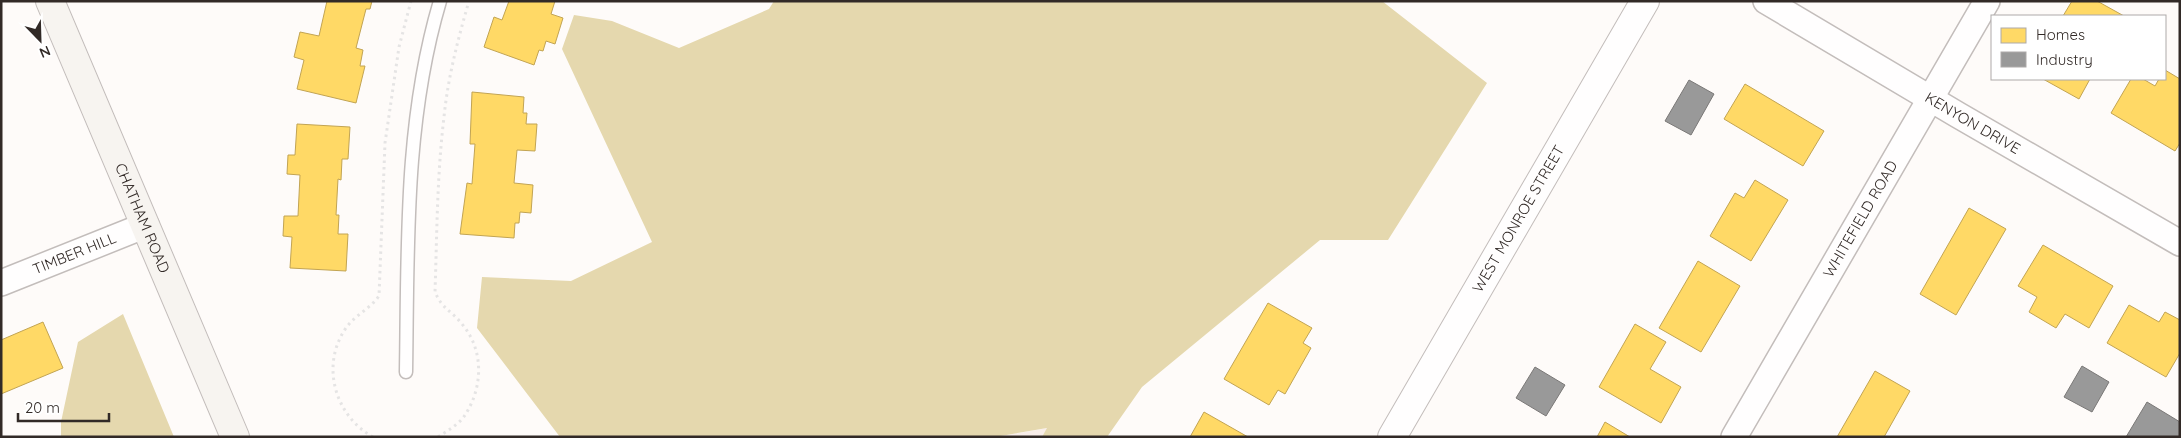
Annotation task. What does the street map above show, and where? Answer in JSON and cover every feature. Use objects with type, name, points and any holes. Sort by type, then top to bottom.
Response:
[{"type":"main road","name":"CHATHAM ROAD","points":[[50,1],[235,437]]},
{"type":"street","name":"WEST MONROE STREET","points":[[1392,437],[1645,1]]},
{"type":"street","name":"KENYON DRIVE","points":[[1766,1],[1930,99],[2180,243]]},
{"type":"street","name":"WHITEFIELD ROAD","points":[[1734,437],[1987,1]]},
{"type":"street","name":"TIMBER HILL","points":[[1,283],[146,224]]},
{"type":"lane","points":[[406,372],[409,205],[413,139],[421,85],[440,1]]},
{"type":"path","points":[[373,437],[352,422],[345,412],[335,390],[333,366],[339,341],[346,329],[378,296],[386,136],[399,47],[411,1]]},
{"type":"path","points":[[438,437],[452,428],[462,418],[477,389],[479,373],[474,342],[463,324],[443,307],[435,292],[438,181],[444,117],[453,62],[469,1]]},
{"type":"shaded area","points":[[774,1],[1382,1],[1487,83],[1388,240],[1320,240],[1142,387],[1107,437],[1042,437],[1047,428],[995,437],[560,437],[477,328],[482,277],[571,281],[652,242],[562,49],[574,15],[612,21],[679,48],[769,9]]},
{"type":"shaded area","points":[[123,314],[174,437],[61,437],[61,422],[78,342]]},
{"type":"shaded area","points":[[1048,428],[1042,437],[995,437]]},
{"type":"building: Homes","points":[[327,1],[372,1],[370,9],[366,9],[356,48],[363,50],[360,66],[365,66],[356,103],[297,89],[304,60],[294,57],[300,32],[319,36]]},
{"type":"building: Homes","points":[[509,1],[555,1],[551,14],[563,18],[555,44],[546,41],[543,51],[539,50],[534,65],[484,47],[494,17],[502,20]]},
{"type":"building: Homes","points":[[2072,1],[2097,1],[2122,15],[2064,15]]},
{"type":"building: Homes","points":[[2166,71],[2180,79],[2180,143],[2175,151],[2111,113],[2130,80],[2145,80],[2155,86],[2158,80],[2166,80]]},
{"type":"building: Homes","points":[[2045,80],[2089,80],[2079,99]]},
{"type":"building: Homes","points":[[1745,84],[1824,131],[1803,166],[1724,119]]},
{"type":"building: Homes","points":[[472,92],[524,97],[523,113],[527,113],[526,124],[537,124],[535,151],[517,150],[514,183],[533,185],[531,213],[520,212],[519,223],[515,223],[514,238],[460,234],[467,183],[472,184],[475,144],[470,144]]},
{"type":"building: Homes","points":[[297,124],[350,127],[348,159],[342,159],[341,180],[338,179],[336,215],[339,215],[338,234],[348,234],[346,271],[290,268],[292,237],[283,236],[284,216],[298,216],[300,175],[287,174],[288,155],[295,155]]},
{"type":"building: Homes","points":[[1755,180],[1788,200],[1751,261],[1710,236],[1735,193],[1744,198]]},
{"type":"building: Homes","points":[[1969,208],[2006,229],[1956,315],[1920,294]]},
{"type":"building: Homes","points":[[2043,245],[2113,286],[2089,328],[2065,314],[2056,328],[2029,312],[2037,297],[2018,286]]},
{"type":"building: Homes","points":[[1698,261],[1740,286],[1701,352],[1659,328]]},
{"type":"building: Homes","points":[[1268,303],[1312,328],[1303,343],[1311,348],[1285,394],[1278,390],[1269,405],[1224,379]]},
{"type":"building: Homes","points":[[2129,305],[2159,322],[2165,312],[2180,320],[2180,353],[2166,377],[2107,343]]},
{"type":"building: Homes","points":[[43,322],[63,368],[1,394],[1,340]]},
{"type":"building: Homes","points":[[1635,324],[1666,342],[1650,369],[1681,387],[1661,423],[1599,387]]},
{"type":"building: Homes","points":[[1875,371],[1910,391],[1884,437],[1837,437]]},
{"type":"building: Homes","points":[[1204,412],[1248,437],[1190,437]]},
{"type":"building: Homes","points":[[1605,422],[1630,437],[1597,437]]},
{"type":"building: Industry","points":[[1689,80],[1714,94],[1691,135],[1665,121]]},
{"type":"building: Industry","points":[[2082,366],[2109,382],[2092,412],[2064,397]]},
{"type":"building: Industry","points":[[1535,367],[1565,385],[1546,416],[1516,398]]},
{"type":"building: Industry","points":[[2147,402],[2180,422],[2180,437],[2126,437]]}]
